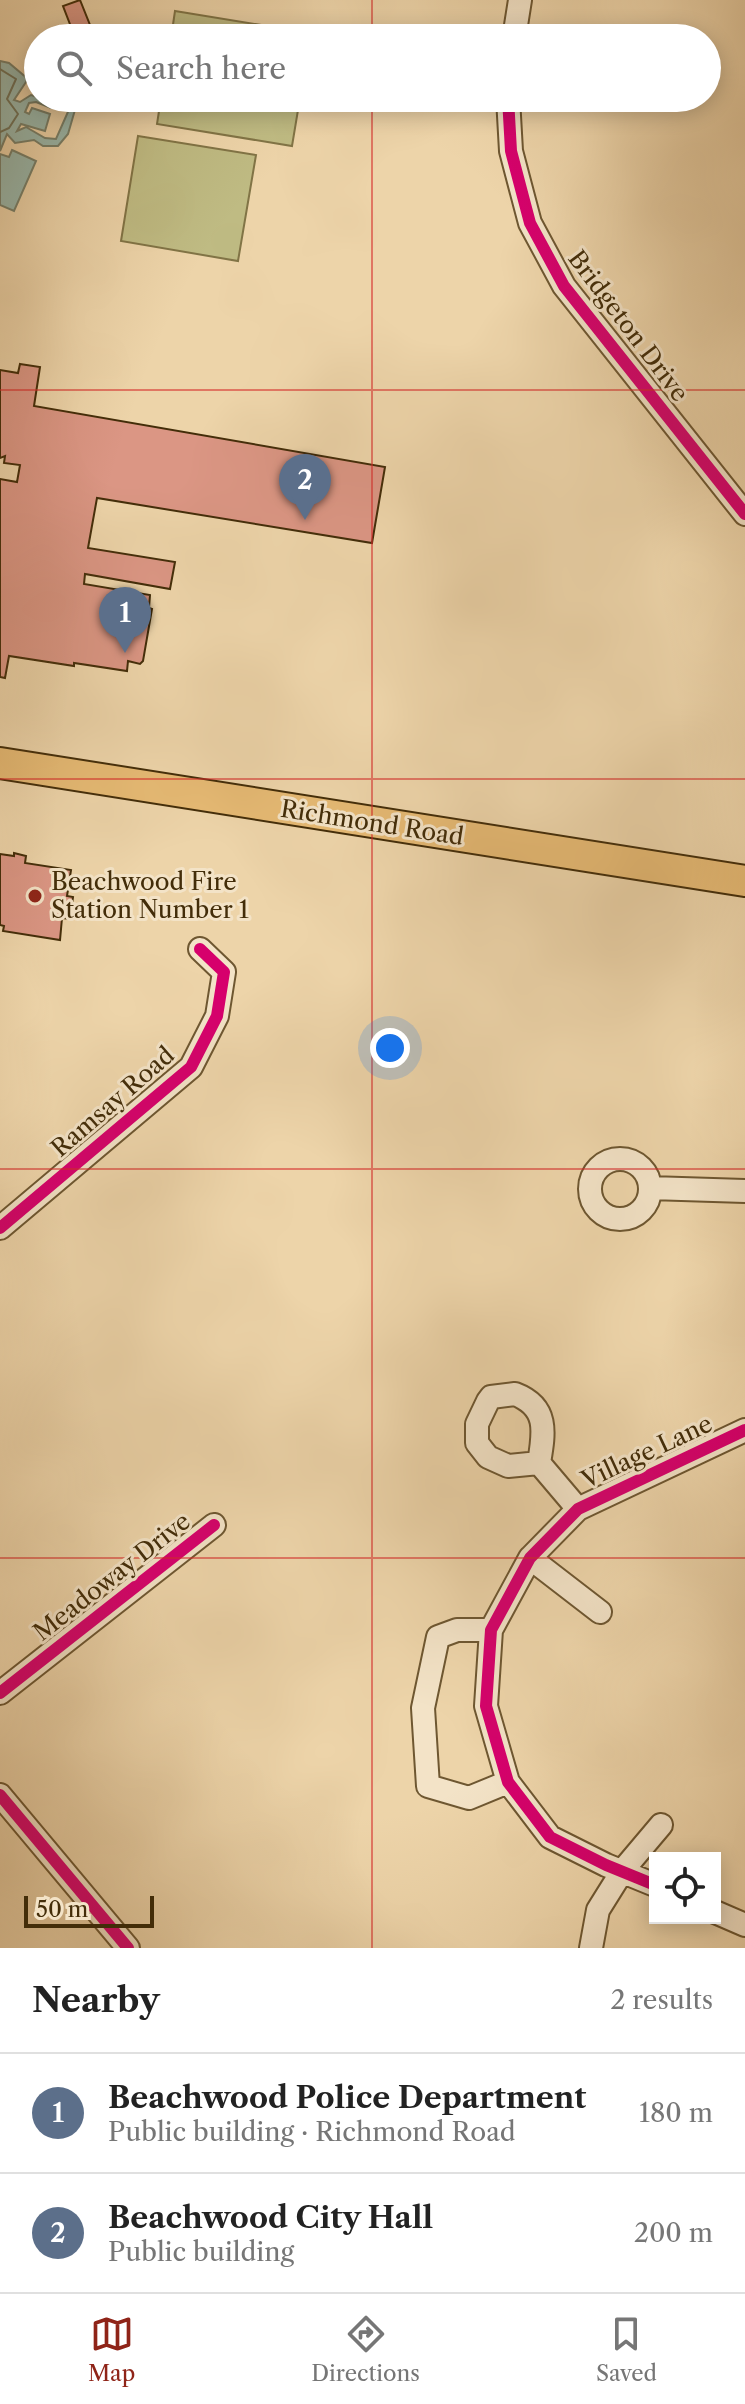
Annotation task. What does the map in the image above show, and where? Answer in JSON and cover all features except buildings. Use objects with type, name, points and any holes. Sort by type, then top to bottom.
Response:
[{"type":"main road","name":"Richmond Road","points":[[0,763],[745,881]]},
{"type":"street","points":[[516,24],[520,0]]},
{"type":"street","name":"Bridgeton Drive","points":[[509,112],[511,151],[530,223],[564,286],[745,514]]},
{"type":"street","name":"Ramsay Road","points":[[0,1228],[191,1067],[217,1016],[224,972],[200,949]]},
{"type":"street","points":[[650,1188],[745,1191]]},
{"type":"street","name":"Village Lane","points":[[649,1882],[550,1837],[508,1782],[486,1706],[491,1630],[530,1558],[578,1509],[745,1430]]},
{"type":"street","points":[[539,1463],[578,1509]]},
{"type":"street","name":"Meadoway Drive","points":[[0,1693],[214,1525]]},
{"type":"street","points":[[530,1558],[600,1612]]},
{"type":"street","points":[[491,1630],[457,1630],[438,1637],[423,1708],[428,1786],[469,1798],[508,1782]]},
{"type":"street","points":[[0,1795],[128,1948]]},
{"type":"street","points":[[591,1948],[598,1910],[623,1870],[661,1825]]},
{"type":"street","points":[[721,1915],[745,1925]]},
{"type":"shaded area","points":[[175,11],[255,24],[173,24]]},
{"type":"shaded area","points":[[159,112],[298,112],[292,146],[157,124]]},
{"type":"shaded area","points":[[138,136],[256,155],[238,261],[121,241]]},
{"type":"water","points":[[0,61],[9,63],[24,76],[24,85],[14,100],[24,99],[24,112],[50,114],[45,131],[21,124],[17,131],[26,127],[45,138],[56,139],[68,112],[74,112],[68,134],[58,146],[43,146],[34,140],[15,143],[7,134],[0,151]]},
{"type":"water","points":[[12,150],[36,161],[14,211],[0,205],[0,154],[9,157]]},
{"type":"cycle path","points":[[509,112],[511,151],[530,223],[564,286],[745,514]]},
{"type":"cycle path","points":[[0,1228],[191,1067],[217,1016],[224,972],[200,949]]},
{"type":"cycle path","points":[[649,1883],[550,1837],[508,1782],[486,1706],[491,1630],[530,1558],[578,1509],[745,1430]]},
{"type":"cycle path","points":[[0,1693],[214,1525]]},
{"type":"cycle path","points":[[0,1795],[128,1948]]},
{"type":"place","name":"Beachwood City Hall","points":[[305,520]]},
{"type":"place","name":"Beachwood Police Department","points":[[125,653]]},
{"type":"place","name":"Beachwood Fire Station Number 1","points":[[35,896]]}]
